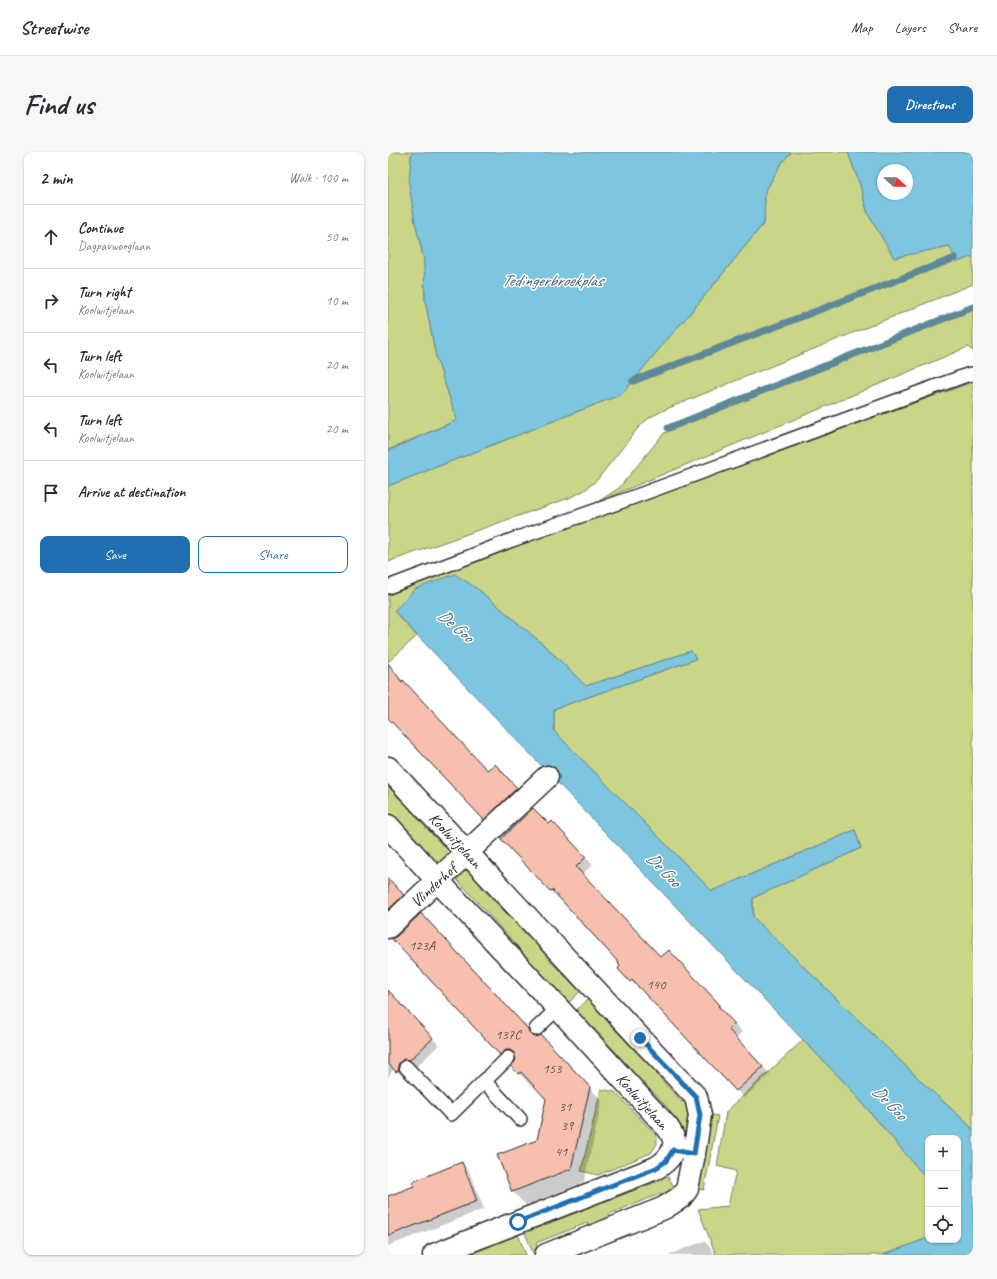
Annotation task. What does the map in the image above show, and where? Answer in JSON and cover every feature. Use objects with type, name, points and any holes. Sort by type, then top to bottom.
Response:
[{"type":"street","name":"Koolwitjelaan","points":[[388,768],[696,1097],[700,1115],[684,1152],[668,1128],[388,826]]},
{"type":"street","name":"Vlinderhof","points":[[388,927],[547,777]]},
{"type":"street","points":[[434,1255],[656,1168],[684,1152],[687,1189],[681,1197],[664,1208],[546,1255]]},
{"type":"lane","points":[[388,587],[512,540],[966,375],[973,374]]},
{"type":"lane","points":[[536,1029],[558,1008]]},
{"type":"lane","points":[[406,1067],[451,1114],[508,1058]]},
{"type":"lane","points":[[484,1081],[520,1119]]},
{"type":"green space","points":[[388,152],[413,152],[411,156],[414,217],[424,260],[425,299],[436,357],[457,420],[388,450]]},
{"type":"green space","points":[[791,152],[848,152],[860,185],[868,214],[894,257],[950,246],[957,262],[973,256],[973,284],[664,410],[649,418],[638,428],[597,480],[585,490],[569,498],[388,562],[388,486],[622,394],[764,223],[765,192],[780,165]]},
{"type":"green space","points":[[973,310],[973,351],[968,347],[599,501],[619,488],[664,433]]},
{"type":"green space","points":[[970,383],[973,385],[973,1130],[753,918],[753,898],[861,848],[855,830],[712,891],[554,732],[554,709],[696,659],[691,651],[586,686],[546,647],[479,590],[394,611],[417,636],[388,662],[388,595],[451,569]]},
{"type":"green space","points":[[388,786],[400,799],[405,794],[422,813],[417,818],[442,845],[448,840],[460,853],[439,873],[427,860],[431,856],[406,828],[401,833],[388,819]]},
{"type":"green space","points":[[467,860],[486,882],[481,887],[530,938],[535,934],[554,954],[549,960],[574,985],[579,981],[585,987],[564,1007],[558,1001],[563,996],[538,970],[534,974],[514,954],[519,948],[452,874]]},
{"type":"green space","points":[[593,995],[610,1014],[605,1019],[645,1061],[650,1056],[661,1069],[656,1074],[682,1102],[687,1097],[691,1104],[686,1136],[682,1136],[665,1116],[670,1110],[645,1084],[639,1089],[627,1075],[632,1070],[594,1028],[589,1033],[571,1014]]},
{"type":"green space","points":[[803,1040],[847,1085],[925,1176],[925,1239],[883,1255],[716,1255],[698,1209],[728,1206],[736,1171],[717,1166],[726,1112]]},
{"type":"green space","points":[[601,1089],[615,1092],[655,1134],[657,1144],[651,1153],[598,1175],[581,1171]]},
{"type":"green space","points":[[707,1114],[718,1116],[704,1190],[694,1188]]},
{"type":"green space","points":[[664,1171],[677,1191],[663,1201],[660,1194],[609,1214],[612,1222],[590,1231],[587,1223],[536,1243],[538,1250],[533,1253],[522,1225],[528,1223],[531,1230],[583,1210],[581,1203],[601,1195],[604,1202],[656,1182],[653,1174]]},
{"type":"green space","points":[[516,1229],[526,1255],[468,1255],[491,1246],[489,1239]]},
{"type":"water","name":"Tedingerbroekplas","points":[[413,152],[791,152],[780,165],[765,192],[764,223],[622,394],[388,486],[388,451],[457,420],[436,357],[425,299],[424,260],[414,217],[409,184],[411,156]]},
{"type":"water","points":[[848,152],[973,152],[973,256],[957,262],[949,246],[894,258],[868,214],[860,185]]},
{"type":"water","name":"De Goo","points":[[455,574],[479,590],[546,647],[586,686],[691,651],[696,659],[554,709],[554,731],[712,891],[855,830],[861,848],[753,898],[753,917],[973,1130],[973,1255],[883,1255],[925,1239],[925,1243],[961,1243],[961,1135],[925,1135],[925,1176],[847,1085],[394,611],[415,589]]},
{"type":"building","points":[[388,663],[402,682],[403,680],[487,770],[495,764],[517,788],[484,820],[388,718]]},
{"type":"building","points":[[533,808],[549,824],[552,821],[586,857],[576,867],[661,957],[669,950],[720,1005],[718,1006],[735,1024],[729,1030],[763,1067],[736,1091],[632,980],[630,982],[618,969],[620,966],[618,964],[619,963],[552,890],[550,891],[501,839]]},
{"type":"building","points":[[388,878],[404,895],[388,910]]},
{"type":"building","points":[[421,913],[528,1029],[531,1035],[534,1037],[541,1035],[590,1087],[571,1169],[512,1192],[497,1155],[537,1140],[546,1099],[521,1072],[518,1074],[511,1066],[516,1060],[514,1053],[510,1050],[506,1050],[500,1055],[392,939]]},
{"type":"building","points":[[388,990],[433,1038],[410,1060],[404,1059],[401,1061],[398,1065],[399,1070],[396,1072],[388,1063]]},
{"type":"building","points":[[462,1162],[477,1201],[388,1236],[388,1196],[414,1186],[412,1182]]},
{"type":"waterway","points":[[633,381],[955,258]]},
{"type":"waterway","points":[[668,428],[973,307]]},
{"type":"route","points":[[518,1222],[656,1168],[666,1161],[673,1150],[694,1154],[700,1115],[696,1097],[640,1038]]}]
